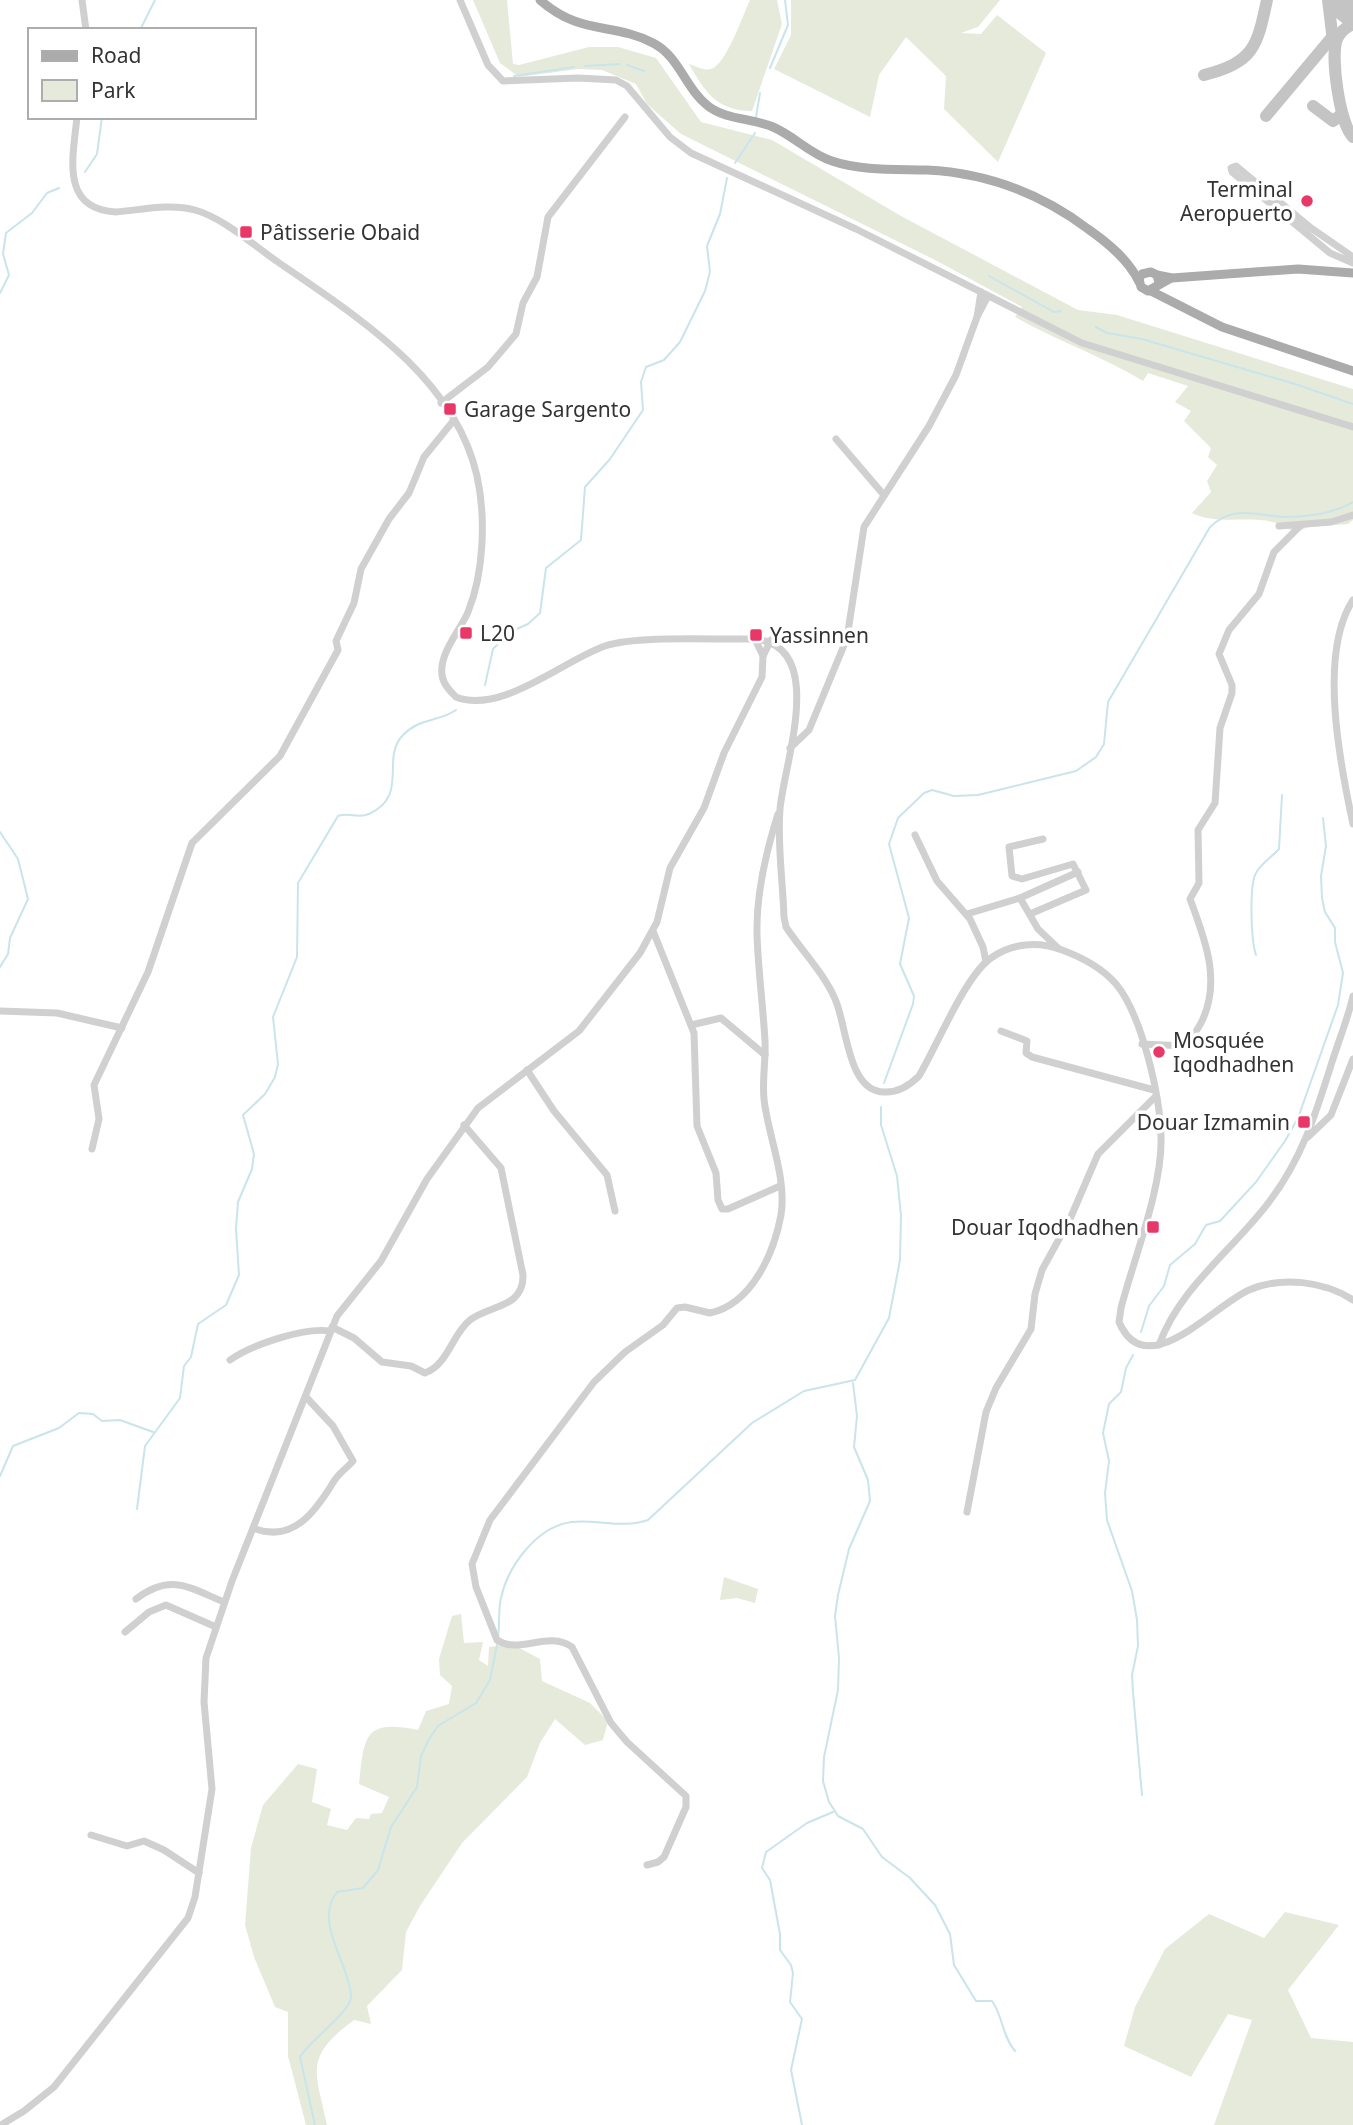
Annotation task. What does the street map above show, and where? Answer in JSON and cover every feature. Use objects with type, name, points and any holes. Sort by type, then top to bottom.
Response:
[{"type":"main road","points":[[540,0],[577,23],[640,37],[658,46],[677,65],[700,98],[715,111],[775,128],[819,155],[841,164],[958,173],[1016,187],[1067,213],[1130,265],[1154,281],[1167,297],[1222,327],[1353,371]]},
{"type":"main road","points":[[1130,265],[1143,289],[1154,281],[1172,278],[1298,270],[1353,273]]},
{"type":"main road","points":[[1139,282],[1142,274],[1154,281]]},
{"type":"street","points":[[82,0],[86,28]]},
{"type":"street","points":[[460,0],[488,65],[503,81],[578,78],[616,80],[627,86],[670,137],[691,153],[856,229],[1093,347],[1353,427]]},
{"type":"street","points":[[441,402],[488,367],[516,334],[521,308],[537,277],[548,217],[625,117]]},
{"type":"street","points":[[77,119],[74,181],[80,198],[87,204],[104,211],[179,207],[204,213],[374,330],[410,364],[454,420],[472,460],[481,517],[478,567],[472,600],[443,663],[445,684],[456,697],[475,701],[517,689],[608,645],[771,640],[786,651],[794,671],[796,711],[780,810],[767,849],[759,908],[764,1096],[780,1186],[781,1213],[773,1242],[762,1269],[746,1292],[714,1313],[677,1308],[663,1325],[625,1352],[575,1405],[535,1465],[490,1520],[472,1564],[475,1587],[499,1642],[509,1645],[551,1639],[572,1647],[611,1723],[635,1750],[683,1791],[686,1807],[664,1857],[647,1865]]},
{"type":"street","points":[[1258,189],[1318,238],[1334,256],[1353,264]]},
{"type":"street","points":[[1318,238],[1353,257]]},
{"type":"street","points":[[790,748],[809,730],[847,638],[864,527],[929,426],[956,375],[984,294]]},
{"type":"street","points":[[92,1149],[99,1115],[94,1085],[148,972],[192,843],[280,755],[338,650],[336,641],[354,603],[362,569],[389,519],[409,493],[424,457],[454,420]]},
{"type":"street","points":[[836,439],[883,494]]},
{"type":"street","points":[[1279,526],[1344,520],[1353,515]]},
{"type":"street","points":[[1142,1044],[1185,1046],[1210,1003],[1208,951],[1190,899],[1199,883],[1198,830],[1215,803],[1220,728],[1232,693],[1232,685],[1219,654],[1230,630],[1259,594],[1274,552],[1300,526]]},
{"type":"street","points":[[1353,600],[1339,625],[1335,653],[1339,746],[1353,824]]},
{"type":"street","points":[[755,639],[763,656]]},
{"type":"street","points":[[1,2125],[54,2087],[182,1928],[191,1909],[212,1789],[204,1682],[206,1658],[253,1528],[331,1329],[343,1307],[381,1261],[427,1179],[464,1125],[485,1101],[587,1023],[653,931],[670,868],[704,808],[724,753],[762,677],[763,656],[771,640]]},
{"type":"street","points":[[780,810],[786,927],[834,995],[852,1060],[862,1082],[869,1088],[889,1093],[911,1084],[919,1076],[971,980],[986,962],[1000,953],[1022,946],[1046,945],[1085,961],[1115,984],[1127,1003],[1142,1044],[1155,1093],[1161,1138],[1158,1167],[1119,1322],[1129,1339],[1140,1345],[1159,1345],[1181,1336],[1238,1295],[1260,1286],[1286,1282],[1315,1284],[1330,1287],[1353,1299]]},
{"type":"street","points":[[915,835],[937,881],[967,914],[983,947],[986,962]]},
{"type":"street","points":[[1030,914],[1086,890],[1072,864],[1022,879],[1012,876],[1009,847],[1043,839]]},
{"type":"street","points":[[967,914],[1020,898],[1078,872]]},
{"type":"street","points":[[1020,898],[1038,929],[1059,949]]},
{"type":"street","points":[[653,931],[691,1025],[697,1054],[697,1126],[716,1173],[719,1204],[722,1209],[728,1209],[780,1186]]},
{"type":"street","points":[[1159,1345],[1177,1308],[1269,1202],[1293,1168],[1308,1137],[1353,996]]},
{"type":"street","points":[[0,1011],[57,1013],[122,1028]]},
{"type":"street","points":[[691,1025],[722,1018],[765,1055]]},
{"type":"street","points":[[1001,1031],[1027,1041],[1026,1053],[1032,1057],[1155,1093]]},
{"type":"street","points":[[1308,1137],[1331,1115],[1353,1059]]},
{"type":"street","points":[[527,1070],[554,1111],[607,1175],[615,1211]]},
{"type":"street","points":[[967,1512],[986,1412],[996,1388],[1031,1329],[1035,1294],[1042,1270],[1070,1219],[1098,1154],[1155,1093]]},
{"type":"street","points":[[230,1360],[256,1345],[310,1331],[331,1329],[355,1338],[382,1362],[411,1366],[425,1373],[440,1362],[467,1322],[487,1311],[504,1306],[520,1292],[523,1275],[502,1171],[464,1125]]},
{"type":"street","points":[[253,1528],[270,1532],[305,1522],[322,1503],[339,1474],[353,1461],[333,1426],[306,1396]]},
{"type":"street","points":[[136,1599],[150,1588],[165,1583],[195,1589],[225,1602]]},
{"type":"street","points":[[125,1632],[149,1612],[166,1605],[177,1607],[216,1627]]},
{"type":"street","points":[[91,1835],[127,1846],[142,1841],[199,1873]]},
{"type":"green space","points":[[473,0],[507,0],[513,64],[519,65],[589,47],[618,47],[656,58],[701,122],[772,140],[901,216],[1078,310],[1117,315],[1353,389],[1353,520],[1348,524],[1308,527],[1295,533],[1271,522],[1217,519],[1192,513],[1211,492],[1207,481],[1217,465],[1208,457],[1211,448],[1184,421],[1191,411],[1175,402],[1188,386],[1148,373],[1143,381],[1015,317],[1022,307],[937,261],[681,134],[647,104],[636,84],[602,70],[578,69],[519,77],[500,63]]},
{"type":"green space","points":[[750,0],[777,0],[782,24],[752,111],[721,104],[707,91],[689,64],[705,69],[717,66],[739,27]]},
{"type":"green space","points":[[791,0],[1000,0],[978,27],[961,33],[981,34],[997,15],[1046,53],[998,162],[944,109],[946,76],[906,37],[879,75],[870,117],[774,69],[791,35]]},
{"type":"green space","points":[[724,1577],[758,1589],[755,1603],[737,1598],[720,1600]]},
{"type":"green space","points":[[461,1614],[464,1643],[483,1642],[479,1660],[488,1666],[489,1647],[512,1644],[540,1659],[542,1681],[590,1703],[608,1721],[603,1740],[585,1745],[555,1719],[540,1743],[527,1777],[462,1843],[420,1906],[406,1932],[402,1970],[367,2006],[371,2024],[354,2020],[327,2044],[320,2055],[317,2077],[327,2125],[306,2125],[288,2056],[288,2012],[275,2007],[254,1957],[245,1925],[251,1848],[263,1805],[298,1764],[317,1769],[312,1802],[331,1809],[327,1825],[347,1830],[356,1818],[369,1819],[371,1814],[382,1813],[389,1797],[359,1784],[366,1743],[370,1735],[387,1727],[418,1730],[426,1711],[449,1704],[452,1686],[440,1675],[439,1659],[452,1616]]},
{"type":"green space","points":[[1285,1912],[1339,1925],[1288,1990],[1311,2038],[1353,2042],[1353,2125],[1214,2125],[1252,2020],[1228,2014],[1191,2077],[1124,2046],[1135,2007],[1165,1949],[1209,1914],[1264,1938]]},
{"type":"waterway","points":[[141,28],[155,0]]},
{"type":"waterway","points":[[770,68],[788,25],[785,0]]},
{"type":"waterway","points":[[585,66],[620,64]]},
{"type":"waterway","points":[[627,65],[644,71]]},
{"type":"waterway","points":[[514,76],[574,67]]},
{"type":"waterway","points":[[756,117],[760,93]]},
{"type":"waterway","points":[[85,172],[97,154],[102,119]]},
{"type":"waterway","points":[[735,163],[755,133]]},
{"type":"waterway","points":[[485,685],[493,649],[510,632],[528,624],[540,613],[546,568],[581,540],[585,487],[610,459],[643,410],[641,382],[646,367],[664,360],[680,342],[705,291],[710,272],[707,246],[720,214],[727,178]]},
{"type":"waterway","points":[[0,293],[9,275],[3,254],[6,233],[32,213],[47,193],[59,188]]},
{"type":"waterway","points":[[989,276],[1054,312],[1061,311]]},
{"type":"waterway","points":[[1096,327],[1107,333],[1142,339],[1353,404]]},
{"type":"waterway","points":[[884,1083],[914,996],[900,964],[909,918],[889,844],[898,818],[924,793],[932,790],[954,796],[978,795],[1076,771],[1096,757],[1104,744],[1108,702],[1210,527],[1219,520],[1236,514],[1301,516],[1328,512],[1353,502]]},
{"type":"waterway","points":[[137,1509],[145,1446],[180,1398],[184,1366],[191,1357],[198,1324],[226,1305],[239,1275],[236,1229],[238,1202],[252,1169],[254,1154],[243,1115],[265,1094],[275,1077],[278,1064],[273,1017],[297,957],[298,883],[338,816],[369,814],[388,797],[392,787],[394,755],[403,735],[422,723],[456,710]]},
{"type":"waterway","points":[[1256,955],[1251,913],[1252,889],[1256,873],[1279,849],[1282,795]]},
{"type":"waterway","points":[[1141,1332],[1149,1306],[1164,1286],[1170,1265],[1195,1244],[1206,1225],[1220,1221],[1256,1182],[1298,1118],[1338,1005],[1343,973],[1335,942],[1335,928],[1325,912],[1322,898],[1321,876],[1326,846],[1323,818]]},
{"type":"waterway","points":[[0,832],[18,859],[28,899],[10,938],[8,954],[0,967]]},
{"type":"waterway","points":[[498,1636],[500,1603],[510,1573],[526,1549],[547,1531],[572,1522],[629,1524],[648,1520],[752,1423],[804,1391],[855,1380],[889,1318],[900,1260],[901,1215],[897,1176],[881,1125],[881,1107]]},
{"type":"waterway","points":[[1133,1355],[1126,1368],[1121,1392],[1109,1404],[1103,1433],[1109,1461],[1105,1493],[1107,1520],[1132,1591],[1137,1620],[1138,1646],[1132,1675],[1142,1795]]},
{"type":"waterway","points":[[853,1383],[857,1416],[854,1447],[868,1480],[870,1501],[849,1549],[838,1595],[835,1616],[839,1658],[838,1690],[824,1757],[823,1781],[829,1802],[838,1816],[863,1829],[882,1857],[910,1878],[935,1905],[950,1934],[954,1965],[976,2001],[992,2001],[1007,2039],[1015,2051]]},
{"type":"waterway","points":[[0,1476],[13,1446],[59,1428],[79,1413],[93,1414],[102,1421],[120,1420],[153,1432]]},
{"type":"waterway","points":[[315,2125],[300,2057],[345,2010],[351,1996],[331,1930],[331,1904],[337,1892],[363,1888],[378,1870],[391,1827],[417,1787],[421,1756],[429,1739],[438,1726],[476,1703],[490,1680],[497,1645]]},
{"type":"waterway","points":[[802,2125],[791,2070],[802,2019],[790,2002],[793,1973],[791,1965],[780,1950],[780,1934],[770,1880],[762,1868],[766,1852],[807,1823],[833,1812]]},
{"type":"taxiway","points":[[1204,75],[1234,64],[1251,50],[1260,30],[1267,0]]},
{"type":"taxiway","points":[[1328,0],[1333,41]]},
{"type":"taxiway","points":[[1353,24],[1338,36],[1335,48],[1340,105],[1353,137]]},
{"type":"taxiway","points":[[1266,116],[1333,36]]},
{"type":"taxiway","points":[[1313,106],[1333,121],[1342,114]]},
{"type":"runway","points":[[1339,0],[1353,11]]},
{"type":"place","name":"Terminal Aeropuerto","points":[[1307,201]]},
{"type":"place","name":"Pâtisserie Obaid","points":[[246,232]]},
{"type":"place","name":"Garage Sargento","points":[[450,409]]},
{"type":"place","name":"L20","points":[[466,633]]},
{"type":"place","name":"Yassinnen","points":[[756,635]]},
{"type":"place","name":"Mosquée Iqodhadhen","points":[[1159,1052]]},
{"type":"place","name":"Douar Izmamin","points":[[1304,1122]]},
{"type":"place","name":"Douar Iqodhadhen","points":[[1153,1227]]}]
